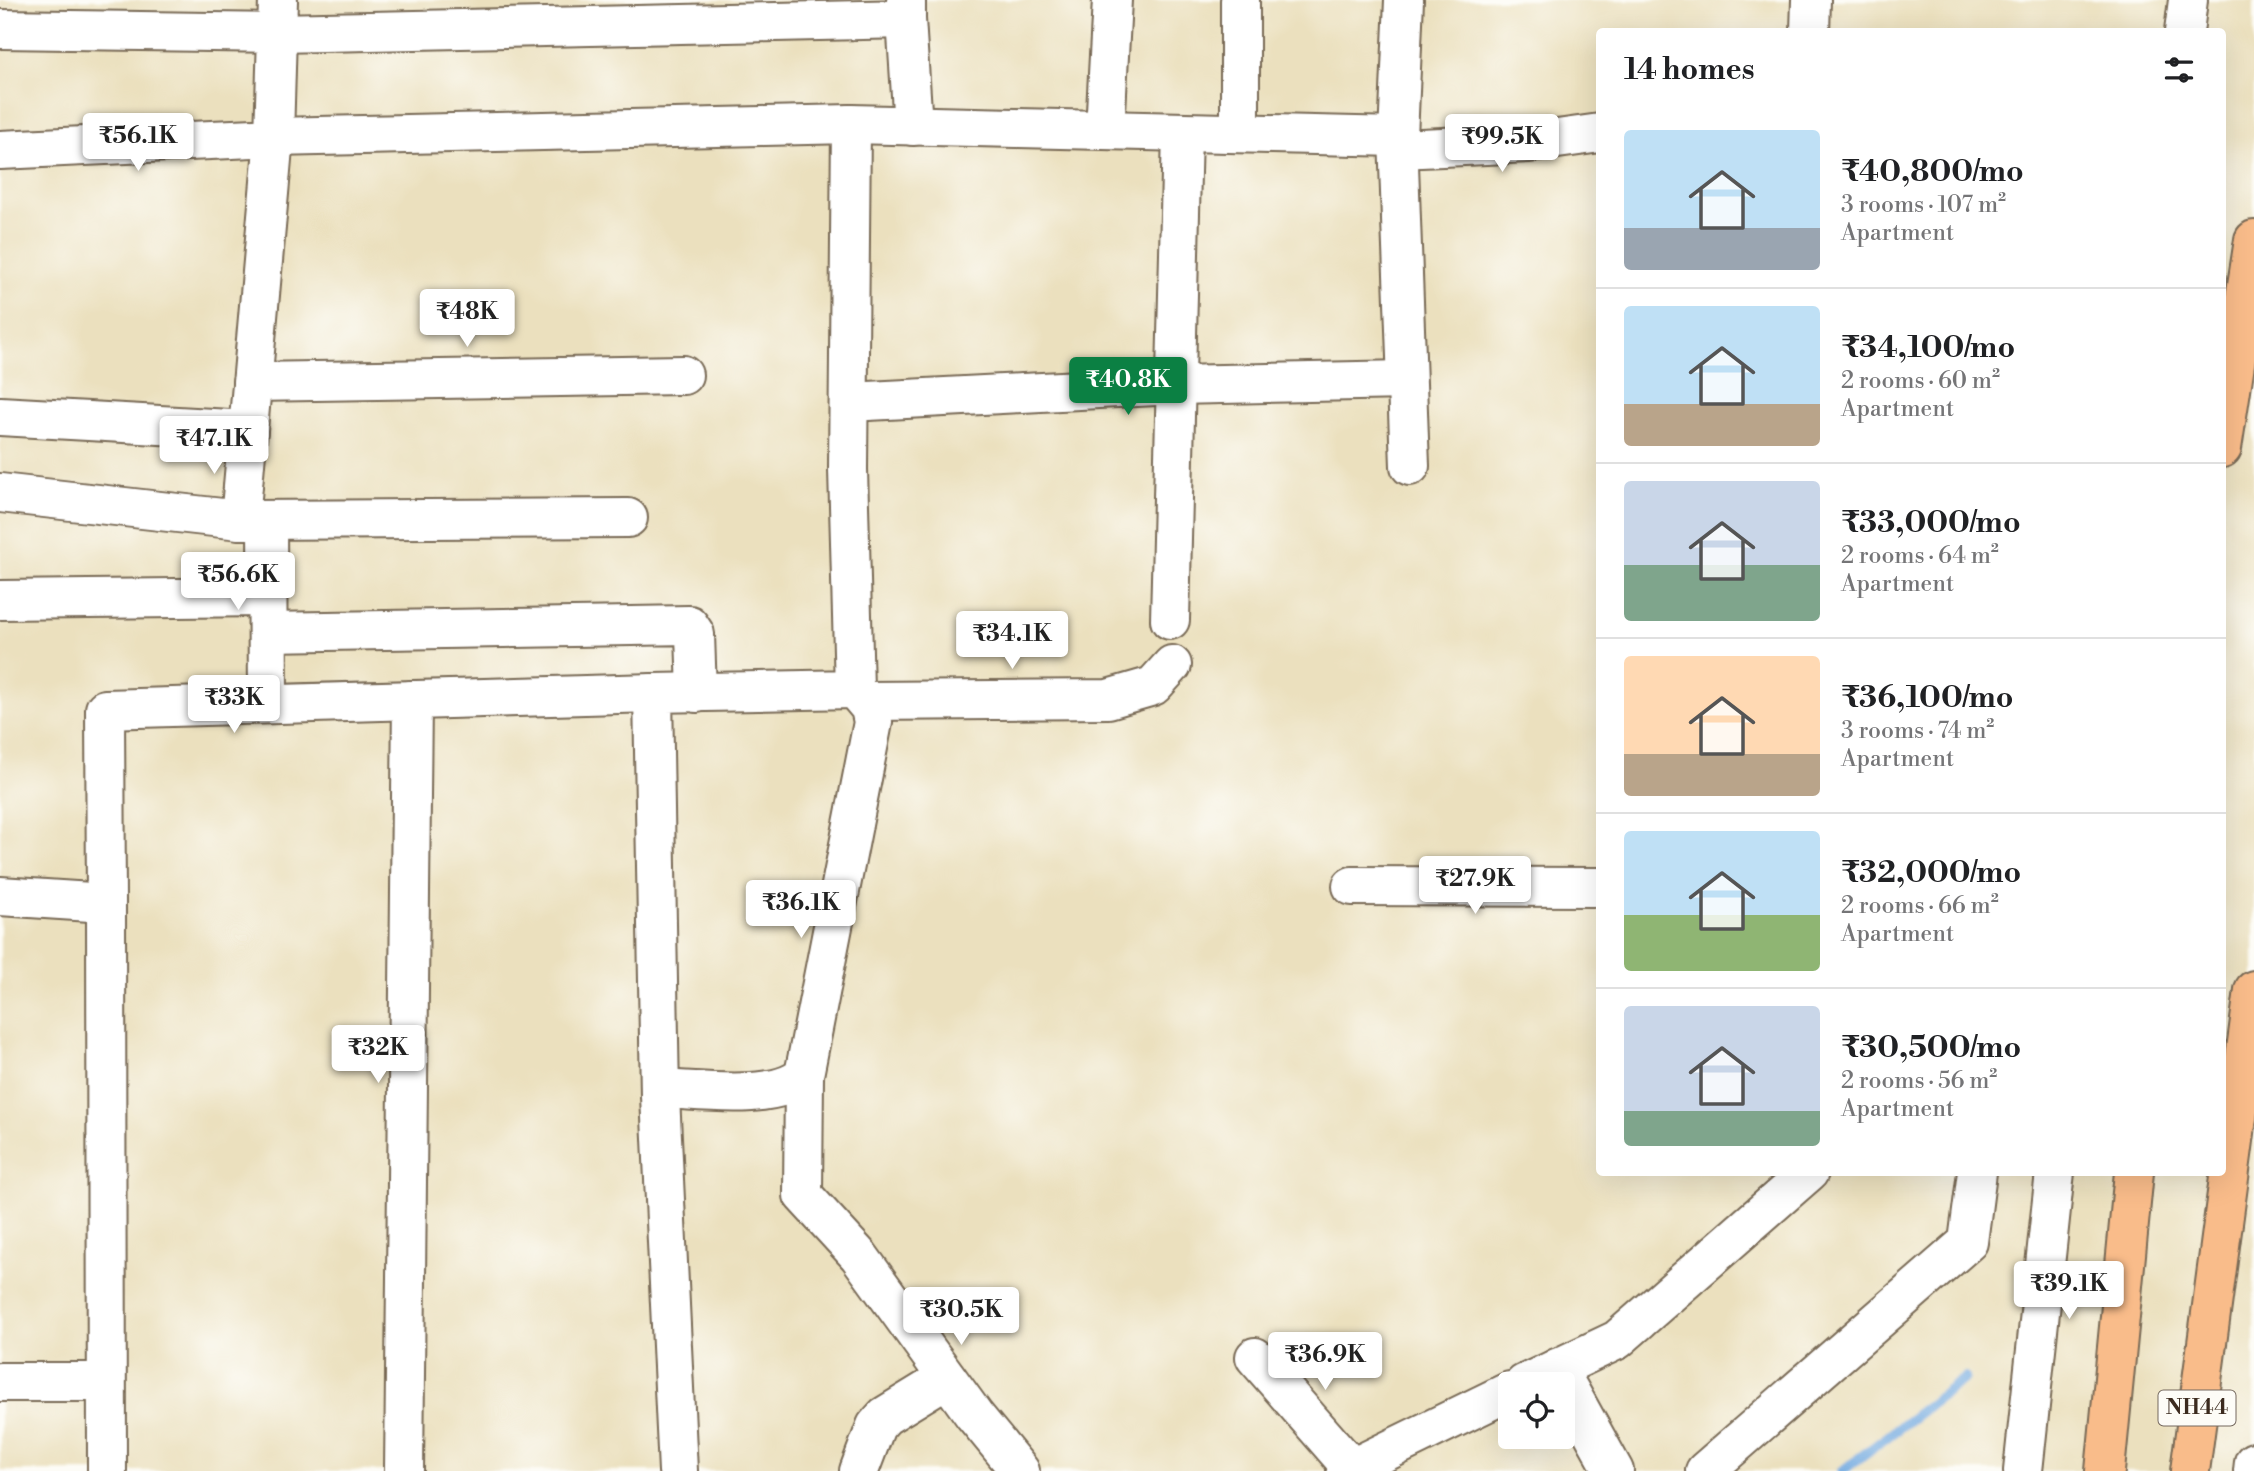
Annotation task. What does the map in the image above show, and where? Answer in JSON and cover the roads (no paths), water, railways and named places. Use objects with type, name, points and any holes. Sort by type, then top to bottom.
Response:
[{"type":"highway","points":[[2226,422],[2254,240]]},
{"type":"highway","name":"NH44","points":[[2190,1471],[2254,990]]},
{"type":"highway","points":[[2105,1471],[2134,1176]]},
{"type":"street","points":[[1105,130],[1112,0]]},
{"type":"street","points":[[1240,0],[1241,133]]},
{"type":"street","points":[[1404,0],[1398,143],[1410,466]]},
{"type":"street","points":[[1810,28],[1811,0]]},
{"type":"street","points":[[2184,28],[2188,0]]},
{"type":"street","points":[[0,29],[278,16],[906,10],[913,126]]},
{"type":"street","points":[[268,704],[268,615],[253,520],[248,430],[274,137],[278,16]]},
{"type":"street","points":[[0,150],[274,137],[850,124],[1241,133],[1398,143],[1529,143],[1596,134]]},
{"type":"street","points":[[850,124],[849,402],[860,695],[873,722],[804,1075],[803,1195],[859,1256],[947,1378],[1020,1471]]},
{"type":"street","points":[[1170,620],[1182,132]]},
{"type":"street","points":[[252,382],[683,375]]},
{"type":"street","points":[[849,402],[1175,385],[1406,380]]},
{"type":"street","points":[[0,416],[248,430]]},
{"type":"street","points":[[0,493],[253,520],[628,518]]},
{"type":"street","points":[[0,600],[268,615],[689,625],[695,634],[697,692]]},
{"type":"street","points":[[107,1471],[105,709],[697,692],[1108,699],[1153,686],[1172,666]]},
{"type":"street","points":[[653,693],[660,1089],[678,1471]]},
{"type":"street","points":[[404,1471],[412,700]]},
{"type":"street","points":[[1352,886],[1596,887]]},
{"type":"street","points":[[0,896],[106,903]]},
{"type":"street","points":[[660,1089],[764,1091],[789,1086],[804,1075]]},
{"type":"street","points":[[1549,1372],[1617,1340],[1804,1176]]},
{"type":"street","points":[[1705,1471],[1968,1242],[1976,1176]]},
{"type":"street","points":[[2023,1467],[2055,1176]]},
{"type":"street","points":[[1255,1357],[1349,1469],[1498,1397]]},
{"type":"street","points":[[859,1471],[871,1435],[885,1416],[947,1378]]},
{"type":"street","points":[[0,1382],[106,1382]]},
{"type":"street","points":[[1575,1420],[1614,1471]]},
{"type":"street","points":[[2253,1471],[2254,1462]]},
{"type":"waterway","points":[[1842,1471],[1965,1378]]}]
